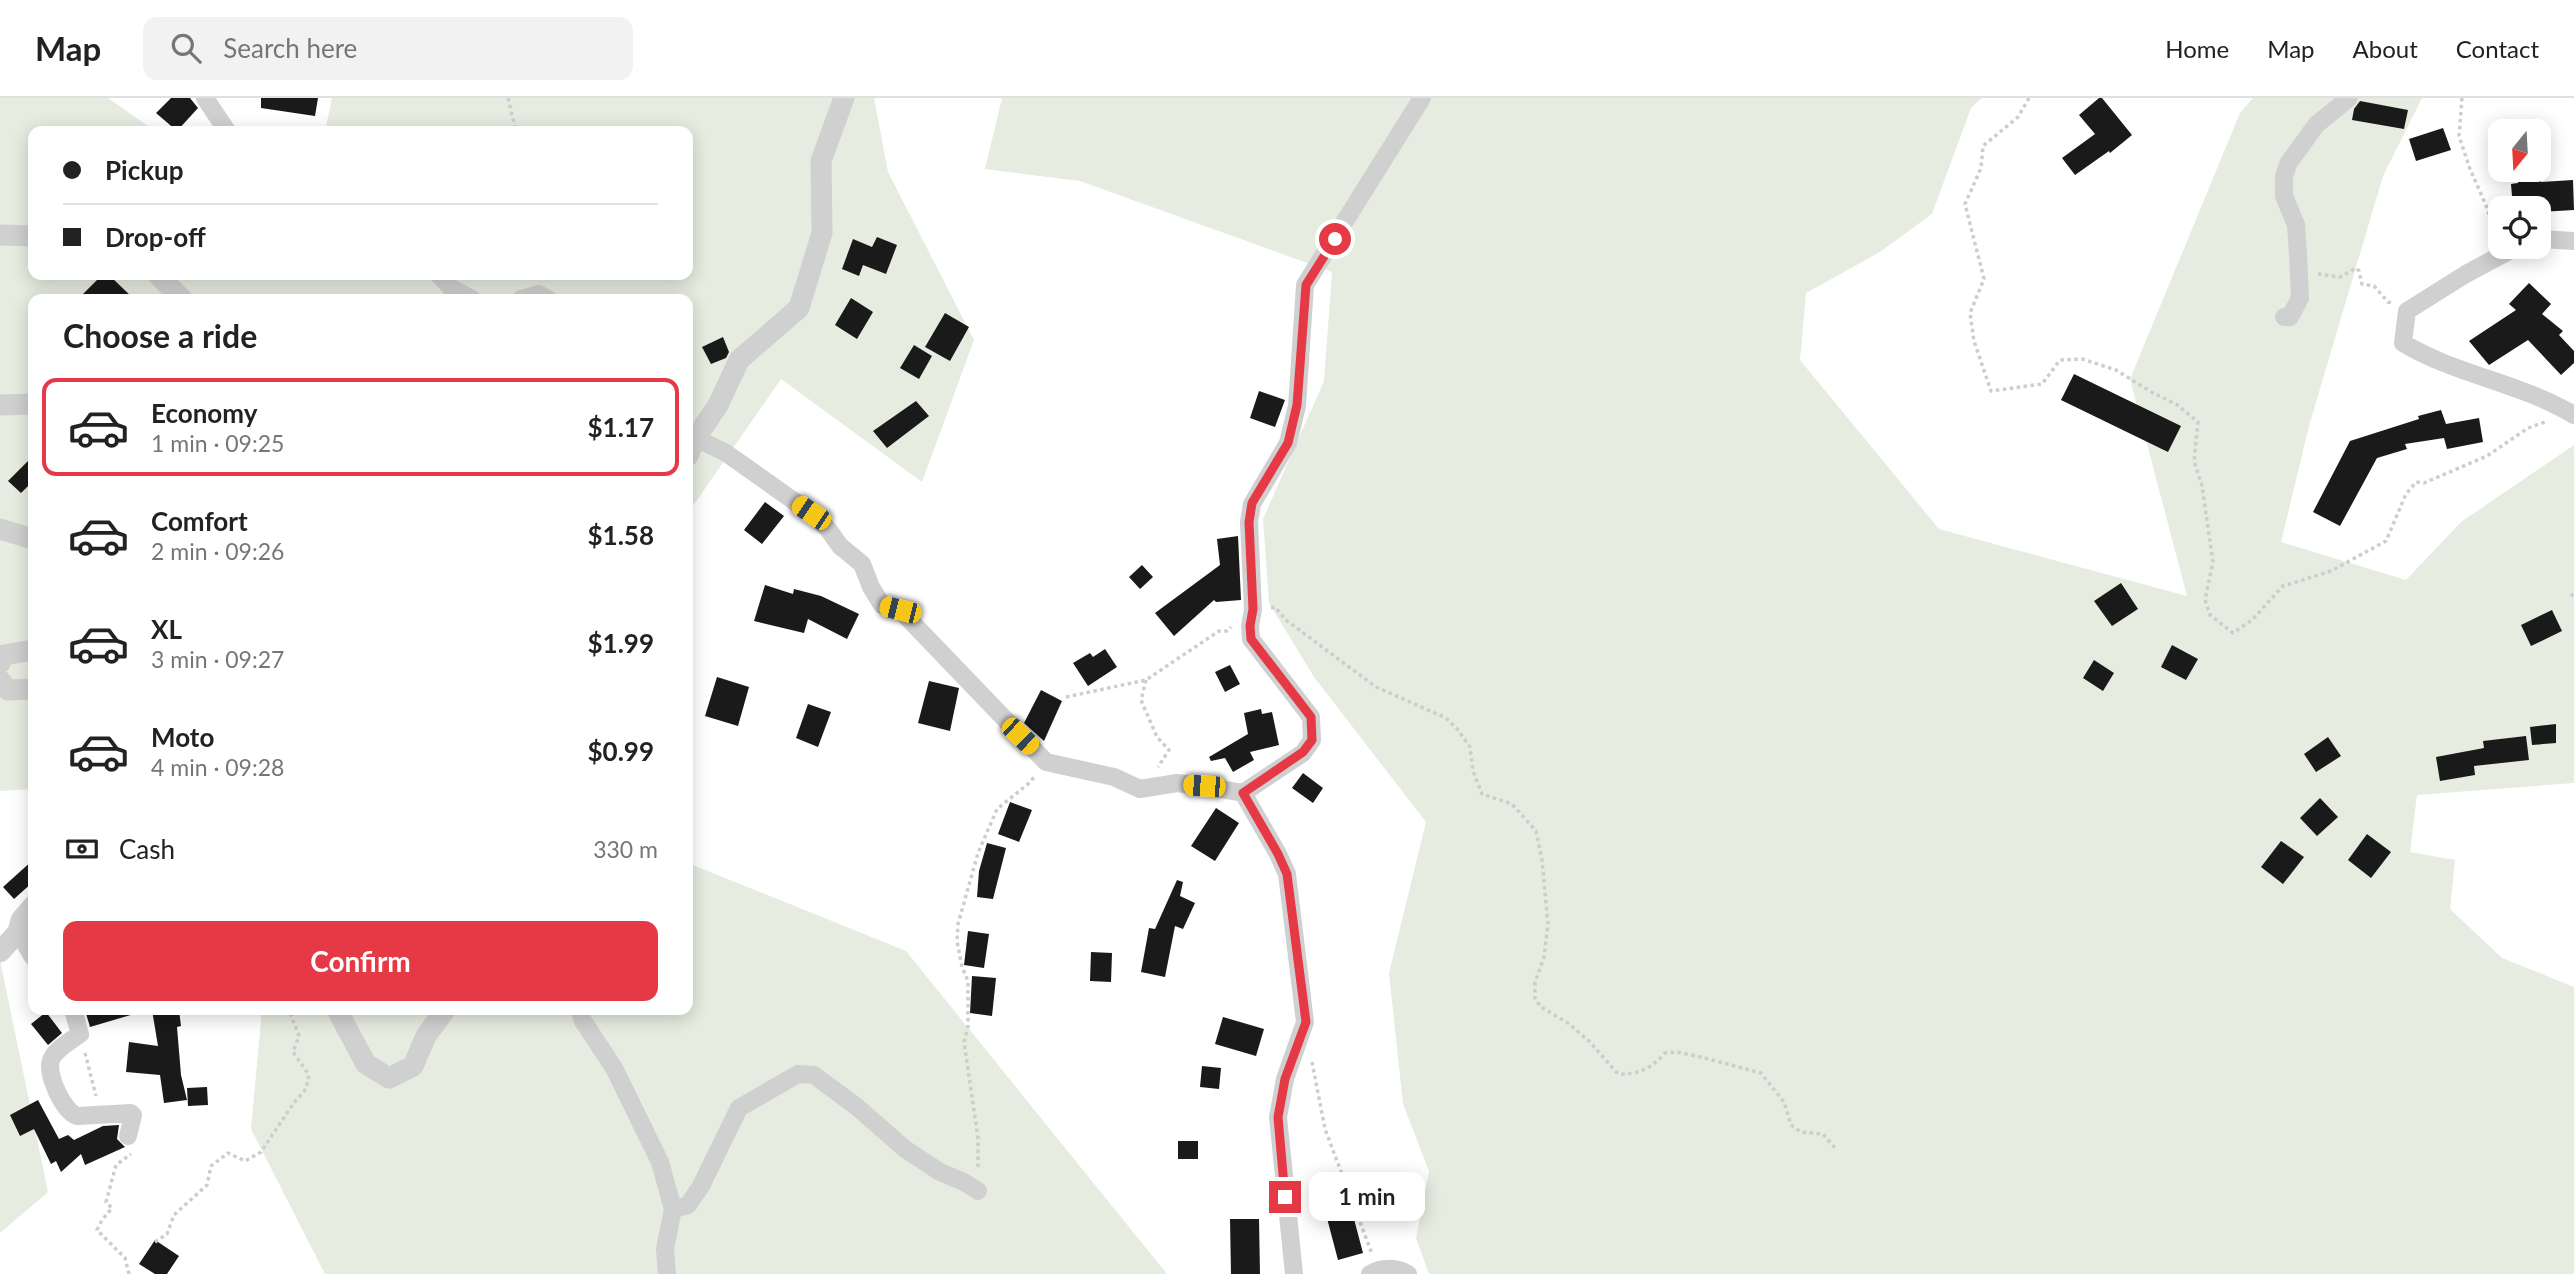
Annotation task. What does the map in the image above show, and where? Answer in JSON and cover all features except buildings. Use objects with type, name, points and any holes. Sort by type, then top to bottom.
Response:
[{"type":"street","points":[[205,98],[225,126]]},
{"type":"street","points":[[693,439],[718,405],[739,360],[799,308],[822,233],[821,161],[844,98]]},
{"type":"street","points":[[693,444],[726,453],[820,521],[840,547],[862,564],[882,606],[900,610],[1046,761],[1114,777],[1140,789],[1177,783],[1243,793],[1303,752],[1312,740],[1311,717],[1251,639],[1250,626],[1253,609],[1249,522],[1252,503],[1288,443],[1297,405],[1306,285],[1422,98]]},
{"type":"street","points":[[2284,317],[2290,317],[2300,298],[2296,225],[2284,196],[2284,177],[2288,164],[2316,125],[2349,98]]},
{"type":"street","points":[[0,235],[28,236]]},
{"type":"street","points":[[2551,240],[2574,241]]},
{"type":"street","points":[[2494,259],[2407,311],[2403,343],[2423,355],[2552,401],[2574,415]]},
{"type":"street","points":[[163,280],[177,294]]},
{"type":"street","points":[[444,280],[462,294]]},
{"type":"street","points":[[0,405],[28,404]]},
{"type":"street","points":[[0,529],[28,537]]},
{"type":"street","points":[[0,663],[4,654],[28,651]]},
{"type":"street","points":[[0,680],[8,690],[28,689]]},
{"type":"street","points":[[1243,793],[1287,874],[1306,1022],[1285,1079],[1278,1117],[1294,1274]]},
{"type":"street","points":[[0,953],[18,932],[20,920],[28,911]]},
{"type":"street","points":[[18,932],[28,949]]},
{"type":"street","points":[[74,1015],[80,1034],[55,1053],[50,1068],[63,1103],[70,1114],[77,1116],[131,1113],[134,1115],[128,1136]]},
{"type":"street","points":[[340,1015],[366,1064],[389,1078],[413,1066],[426,1036],[441,1015]]},
{"type":"street","points":[[581,1015],[614,1068],[660,1162],[673,1209],[665,1249],[667,1274]]},
{"type":"street","points":[[673,1209],[688,1205],[701,1186],[739,1108],[797,1074],[814,1075],[857,1107],[905,1149],[940,1172],[978,1191]]},
{"type":"street","points":[[1374,1272],[1391,1268],[1408,1274]]},
{"type":"path","points":[[508,98],[515,126]]},
{"type":"path","points":[[2029,98],[2018,117],[1983,146],[1981,168],[1965,204],[1984,279],[1969,313],[1974,341],[1991,391],[2042,384],[2060,360],[2082,359],[2116,370],[2153,394],[2176,404],[2198,422],[2194,461],[2202,486],[2213,562],[2205,600],[2210,615],[2233,633],[2252,620],[2283,586],[2331,571],[2386,541],[2406,494],[2416,482],[2424,484],[2487,456],[2528,428],[2547,421]]},
{"type":"path","points":[[2462,98],[2459,136],[2488,210]]},
{"type":"path","points":[[2299,282],[2315,274],[2340,277],[2356,268],[2362,284],[2374,286],[2388,302],[2405,304],[2407,311]]},
{"type":"path","points":[[1066,697],[1146,680],[1219,631],[1227,631],[1253,609],[1275,607],[1286,620],[1376,687],[1446,718],[1470,747],[1473,771],[1482,794],[1512,804],[1536,831],[1542,860],[1548,924],[1544,957],[1535,982],[1535,999],[1541,1007],[1568,1023],[1589,1041],[1618,1074],[1629,1074],[1654,1066],[1665,1053],[1677,1052],[1738,1065],[1761,1073],[1784,1102],[1791,1125],[1801,1132],[1823,1134],[1835,1148]]},
{"type":"path","points":[[1140,789],[1166,758],[1169,750],[1157,737],[1141,700],[1146,680]]},
{"type":"path","points":[[978,1191],[978,1138],[964,1042],[968,1026],[968,981],[957,941],[958,924],[978,853],[997,808],[1028,784],[1046,761]]},
{"type":"path","points":[[155,1242],[167,1234],[174,1215],[206,1185],[211,1166],[228,1153],[245,1161],[261,1152],[306,1089],[309,1075],[293,1052],[299,1036],[291,1015]]},
{"type":"path","points":[[80,1034],[96,1089],[91,1114]]},
{"type":"path","points":[[1311,1056],[1325,1129],[1374,1272]]},
{"type":"path","points":[[128,1136],[135,1150],[126,1160],[116,1165],[106,1202],[112,1208],[97,1230],[125,1258],[129,1274]]},
{"type":"shaded area","points":[[0,98],[108,98],[148,126],[28,126],[28,280],[693,280],[693,126],[326,126],[332,98],[874,98],[888,172],[974,340],[922,482],[781,379],[693,506],[693,294],[28,294],[28,789],[0,791]]},
{"type":"shaded area","points":[[1002,98],[1982,98],[1971,108],[1932,214],[1880,252],[1806,293],[1800,360],[1939,529],[2187,596],[2130,379],[2240,113],[2253,98],[2422,98],[2383,176],[2309,426],[2281,542],[2406,580],[2461,522],[2574,445],[2574,783],[2417,795],[2410,852],[2455,860],[2450,909],[2502,958],[2574,987],[2574,1274],[1429,1274],[1416,1238],[1429,1171],[1403,1104],[1389,973],[1426,822],[1314,677],[1269,603],[1263,519],[1324,381],[1332,272],[1080,181],[985,169]]},
{"type":"shaded area","points":[[693,865],[906,951],[1167,1274],[325,1274],[251,1129],[262,1015],[693,1015]]},
{"type":"shaded area","points":[[0,960],[48,1192],[0,1233]]},
{"type":"route","points":[[1285,1197],[1278,1117],[1285,1079],[1306,1022],[1287,874],[1243,793],[1303,752],[1312,740],[1311,717],[1251,639],[1253,609],[1249,522],[1252,503],[1288,443],[1297,405],[1306,285],[1335,239]]}]
